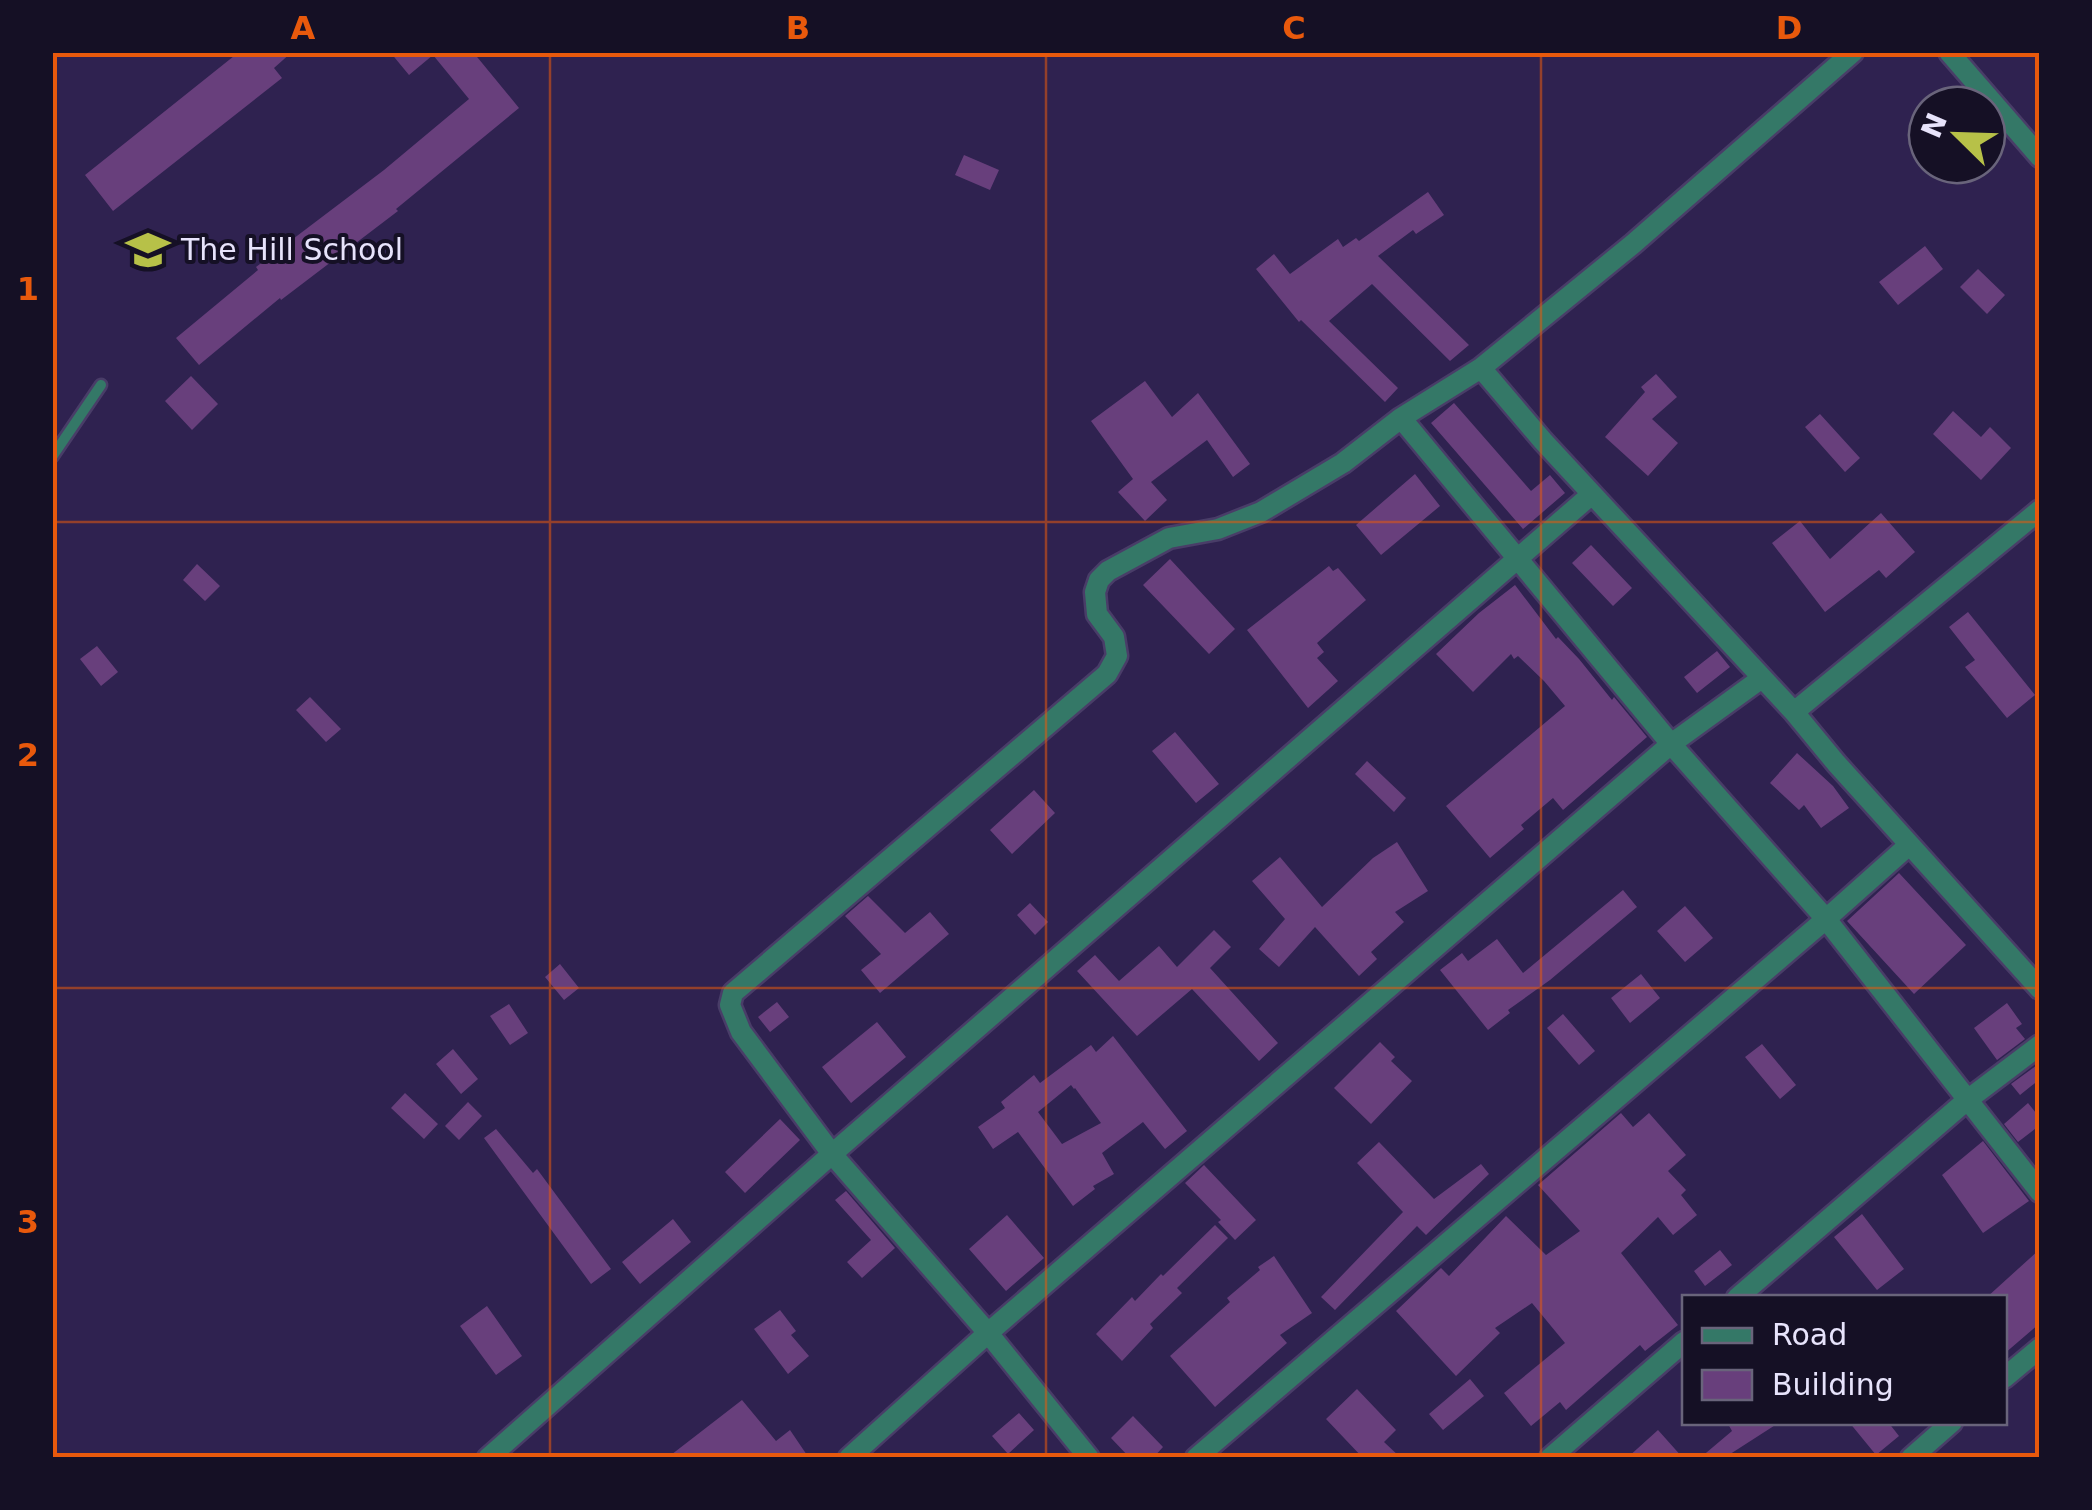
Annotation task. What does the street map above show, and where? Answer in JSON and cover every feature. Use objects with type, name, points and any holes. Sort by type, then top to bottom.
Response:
[{"type":"street","points":[[1089,1458],[988,1333],[832,1154],[740,1032],[730,1005],[733,993],[1107,674],[1117,656],[1114,637],[1098,614],[1095,592],[1108,571],[1169,538],[1218,529],[1261,512],[1342,463],[1400,418],[1481,368],[1633,244],[1853,52]]},
{"type":"street","points":[[1948,52],[2040,157]]},
{"type":"street","points":[[1481,368],[1543,442],[1794,712],[2040,989]]},
{"type":"street","points":[[1400,418],[1671,744],[1826,919],[2040,1192]]},
{"type":"street","points":[[488,1458],[1592,494]]},
{"type":"street","points":[[1794,712],[2040,510]]},
{"type":"street","points":[[848,1458],[1671,744],[1762,678]]},
{"type":"street","points":[[1196,1458],[1909,845]]},
{"type":"street","points":[[1740,1295],[1966,1101],[2040,1045]]},
{"type":"street","points":[[1550,1458],[1682,1344]]},
{"type":"street","points":[[2007,1376],[2040,1348]]},
{"type":"street","points":[[1911,1458],[1949,1425]]},
{"type":"lane","points":[[52,456],[101,385]]},
{"type":"building","points":[[239,52],[292,52],[274,68],[282,78],[113,211],[85,175]]},
{"type":"building","points":[[390,52],[473,52],[519,108],[398,211],[280,298],[199,365],[176,338],[258,270],[256,267],[384,170],[469,99],[433,55],[409,75]]},
{"type":"building","points":[[964,155],[999,170],[990,190],[955,175]]},
{"type":"building","points":[[1428,192],[1444,215],[1416,234],[1413,230],[1378,256],[1469,345],[1450,361],[1372,284],[1329,321],[1398,388],[1385,402],[1299,322],[1256,269],[1274,254],[1290,274],[1338,239],[1343,247],[1356,238],[1359,241]]},
{"type":"building","points":[[1925,246],[1943,269],[1898,305],[1879,282]]},
{"type":"building","points":[[1978,269],[2005,295],[1987,314],[1960,287]]},
{"type":"building","points":[[1656,374],[1677,397],[1652,419],[1678,443],[1648,476],[1605,437],[1645,392],[1641,387]]},
{"type":"building","points":[[191,376],[218,404],[192,430],[165,401]]},
{"type":"building","points":[[1145,381],[1172,417],[1198,393],[1250,464],[1233,477],[1207,440],[1151,482],[1167,500],[1145,521],[1118,492],[1133,479],[1091,421]]},
{"type":"building","points":[[1454,403],[1531,491],[1550,475],[1565,493],[1523,529],[1431,423]]},
{"type":"building","points":[[1953,411],[1981,437],[1990,427],[2011,448],[1981,480],[1933,434]]},
{"type":"building","points":[[1820,414],[1860,458],[1845,472],[1805,427]]},
{"type":"building","points":[[1415,474],[1440,506],[1381,555],[1356,525]]},
{"type":"building","points":[[1881,513],[1915,552],[1886,578],[1879,570],[1825,612],[1772,543],[1800,521],[1830,559]]},
{"type":"building","points":[[1591,545],[1632,588],[1613,606],[1572,563]]},
{"type":"building","points":[[1170,559],[1235,629],[1209,654],[1143,585]]},
{"type":"building","points":[[197,564],[220,586],[205,601],[183,580]]},
{"type":"building","points":[[1329,566],[1333,571],[1338,568],[1366,600],[1317,643],[1324,652],[1317,658],[1338,681],[1308,708],[1247,630]]},
{"type":"building","points":[[1515,585],[1556,639],[1579,659],[1647,737],[1563,810],[1553,798],[1490,858],[1446,806],[1565,706],[1518,656],[1514,659],[1511,654],[1473,692],[1436,654]]},
{"type":"building","points":[[1968,612],[2035,695],[2007,718],[1965,667],[1975,660],[1949,627]]},
{"type":"building","points":[[97,646],[118,672],[101,686],[80,659]]},
{"type":"building","points":[[1717,651],[1730,667],[1697,693],[1684,677]]},
{"type":"building","points":[[310,697],[341,729],[326,742],[296,710]]},
{"type":"building","points":[[1175,732],[1219,784],[1196,803],[1152,751]]},
{"type":"building","points":[[1797,753],[1833,786],[1849,808],[1821,828],[1804,805],[1799,810],[1770,783]]},
{"type":"building","points":[[1367,761],[1406,798],[1394,812],[1355,774]]},
{"type":"building","points":[[1034,790],[1055,813],[1012,854],[990,830]]},
{"type":"building","points":[[1397,842],[1428,891],[1395,912],[1404,922],[1371,952],[1377,959],[1359,976],[1315,927],[1279,967],[1259,949],[1285,919],[1252,881],[1280,857],[1322,907],[1373,858]]},
{"type":"building","points":[[1899,873],[1966,945],[1914,994],[1847,921]]},
{"type":"building","points":[[1623,890],[1637,907],[1488,1030],[1440,970],[1462,953],[1468,961],[1497,939],[1523,973]]},
{"type":"building","points":[[868,896],[905,933],[930,912],[949,934],[880,993],[861,970],[881,954],[845,916]]},
{"type":"building","points":[[1030,903],[1048,922],[1035,935],[1017,915]]},
{"type":"building","points":[[1685,906],[1713,938],[1685,962],[1657,931]]},
{"type":"building","points":[[1214,930],[1231,947],[1210,968],[1278,1043],[1259,1061],[1192,989],[1137,1036],[1077,971],[1095,955],[1119,981],[1159,946],[1177,967]]},
{"type":"building","points":[[560,964],[579,988],[564,1000],[545,977]]},
{"type":"building","points":[[1641,974],[1660,998],[1630,1023],[1611,998]]},
{"type":"building","points":[[777,1002],[789,1017],[770,1032],[758,1017]]},
{"type":"building","points":[[2007,1003],[2022,1024],[2016,1028],[2025,1039],[1997,1060],[1974,1028]]},
{"type":"building","points":[[509,1004],[528,1033],[510,1045],[490,1016]]},
{"type":"building","points":[[1563,1014],[1595,1051],[1579,1065],[1547,1028]]},
{"type":"building","points":[[877,1022],[906,1057],[851,1103],[822,1067]]},
{"type":"building","points":[[1113,1036],[1187,1131],[1165,1149],[1143,1122],[1102,1153],[1114,1174],[1093,1186],[1095,1189],[1073,1206],[1018,1132],[993,1149],[978,1127],[1005,1108],[1001,1102],[1034,1075],[1040,1083],[1091,1045],[1096,1052]],"holes":[[[1071,1085],[1101,1123],[1062,1144],[1038,1112]]]},
{"type":"building","points":[[1380,1042],[1395,1057],[1391,1061],[1412,1081],[1371,1124],[1334,1088]]},
{"type":"building","points":[[1762,1044],[1796,1085],[1780,1099],[1745,1057]]},
{"type":"building","points":[[453,1049],[478,1079],[461,1094],[436,1064]]},
{"type":"building","points":[[2040,1063],[2040,1079],[2020,1095],[2011,1084]]},
{"type":"building","points":[[405,1093],[438,1124],[424,1139],[391,1108]]},
{"type":"building","points":[[468,1102],[482,1116],[459,1140],[445,1126]]},
{"type":"building","points":[[2028,1103],[2040,1118],[2040,1125],[2018,1142],[2004,1124]]},
{"type":"building","points":[[1621,1113],[1633,1127],[1649,1113],[1686,1155],[1668,1171],[1686,1190],[1681,1195],[1697,1215],[1673,1235],[1658,1217],[1621,1253],[1678,1325],[1645,1351],[1640,1345],[1566,1410],[1560,1402],[1531,1426],[1504,1393],[1565,1343],[1532,1303],[1495,1328],[1500,1333],[1456,1376],[1396,1311],[1441,1268],[1449,1276],[1506,1216],[1546,1255],[1580,1231],[1538,1185]]},
{"type":"building","points":[[780,1119],[800,1140],[745,1193],[725,1172]]},
{"type":"building","points":[[496,1129],[533,1173],[537,1169],[611,1269],[591,1284],[484,1138]]},
{"type":"building","points":[[1983,1141],[2029,1201],[1983,1233],[1942,1175]]},
{"type":"building","points":[[1379,1142],[1434,1199],[1481,1164],[1489,1174],[1426,1235],[1417,1226],[1335,1310],[1321,1297],[1403,1212],[1357,1163]]},
{"type":"building","points":[[1204,1165],[1256,1220],[1235,1240],[1185,1183]]},
{"type":"building","points":[[846,1191],[895,1248],[862,1278],[847,1262],[871,1240],[835,1200]]},
{"type":"building","points":[[1862,1214],[1904,1269],[1877,1290],[1834,1237]]},
{"type":"building","points":[[1007,1215],[1044,1258],[1006,1291],[969,1249]]},
{"type":"building","points":[[673,1219],[691,1242],[640,1284],[622,1262]]},
{"type":"building","points":[[1215,1225],[1228,1238],[1177,1288],[1182,1293],[1150,1324],[1153,1328],[1122,1361],[1096,1334]]},
{"type":"building","points":[[2040,1249],[2040,1323],[2007,1351],[2007,1295],[1989,1295]]},
{"type":"building","points":[[1720,1250],[1732,1265],[1705,1286],[1694,1271]]},
{"type":"building","points":[[1274,1256],[1312,1313],[1280,1335],[1287,1343],[1215,1407],[1170,1356],[1230,1302],[1227,1298],[1260,1270],[1258,1267]]},
{"type":"building","points":[[487,1306],[522,1356],[496,1375],[460,1326]]},
{"type":"building","points":[[780,1310],[796,1331],[791,1335],[809,1356],[788,1374],[754,1329]]},
{"type":"building","points":[[1470,1379],[1484,1396],[1443,1430],[1429,1414]]},
{"type":"building","points":[[1357,1389],[1396,1430],[1384,1442],[1401,1458],[1363,1458],[1326,1419]]},
{"type":"building","points":[[742,1400],[776,1441],[790,1430],[809,1458],[667,1458]]},
{"type":"building","points":[[1019,1413],[1034,1430],[1008,1454],[992,1436]]},
{"type":"building","points":[[1133,1416],[1163,1447],[1153,1458],[1130,1458],[1111,1438]]},
{"type":"building","points":[[1729,1425],[1775,1425],[1724,1458],[1700,1458],[1732,1431]]},
{"type":"building","points":[[1851,1425],[1890,1425],[1899,1436],[1876,1455]]},
{"type":"building","points":[[1658,1430],[1683,1458],[1627,1458]]},
{"type":"place","name":"The Hill School","points":[[148,250]]}]
